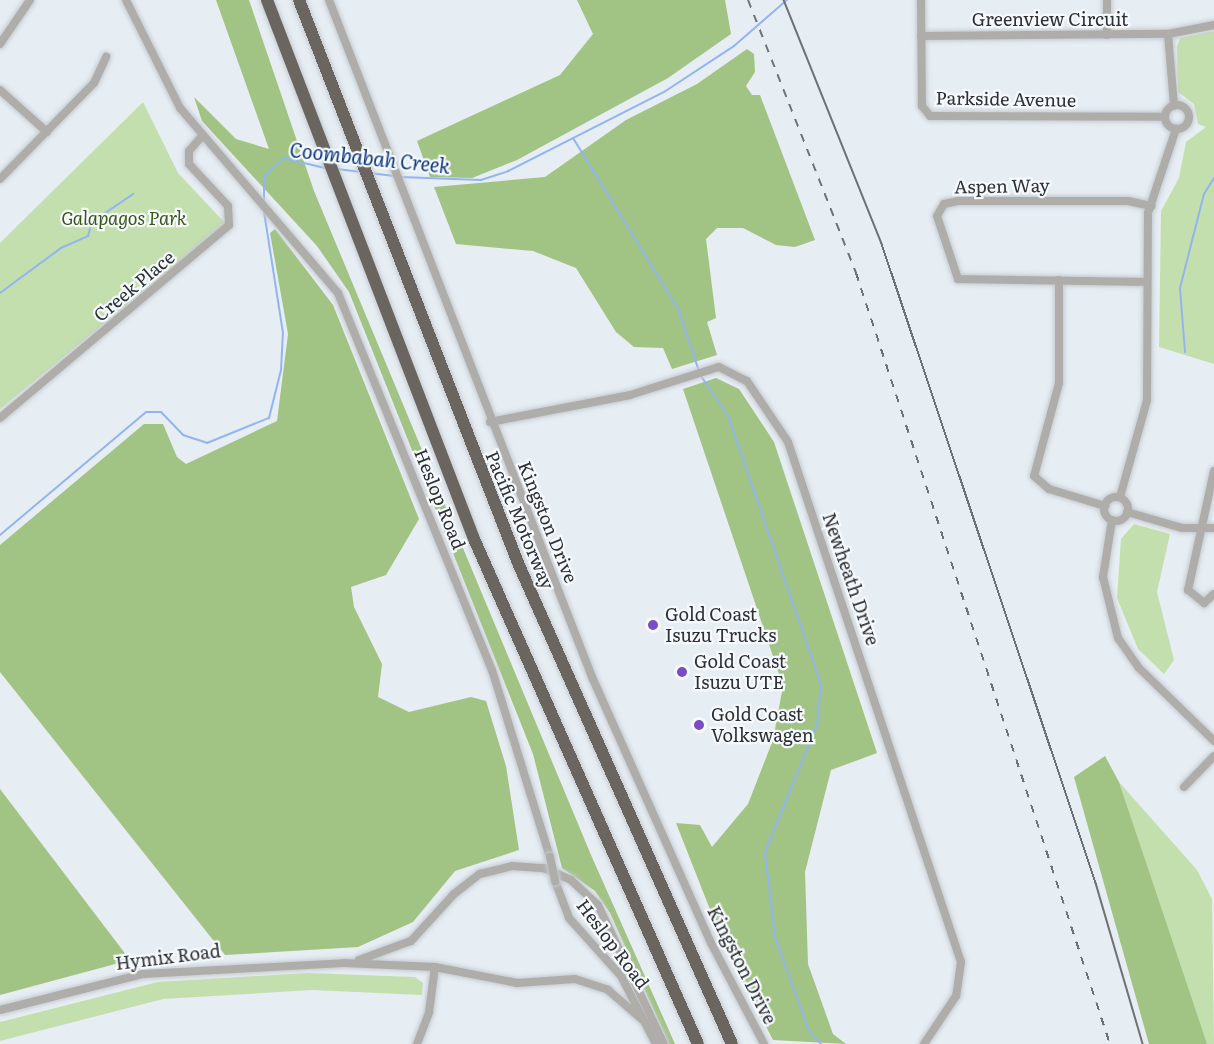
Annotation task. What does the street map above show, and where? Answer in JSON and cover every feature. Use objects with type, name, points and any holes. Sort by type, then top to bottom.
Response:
[{"type":"highway","points":[[267,0],[345,213],[474,539],[698,1044]]},
{"type":"highway","name":"Pacific Motorway","points":[[299,0],[376,210],[571,689],[732,1044]]},
{"type":"street","points":[[0,44],[30,0]]},
{"type":"street","name":"Heslop Road","points":[[126,0],[156,69],[203,135],[301,245],[343,305],[465,602],[513,729],[555,881],[569,918],[621,976],[656,1044]]},
{"type":"street","name":"Kingston Drive","points":[[329,0],[490,422],[621,745],[764,1044]]},
{"type":"street","points":[[921,0],[921,36]]},
{"type":"street","points":[[1107,0],[1107,35]]},
{"type":"street","name":"Greenview Circuit","points":[[921,36],[1168,34],[1214,25]]},
{"type":"street","points":[[1168,34],[1174,106],[1165,117],[1176,129]]},
{"type":"street","name":"Parkside Avenue","points":[[921,36],[922,106],[930,116],[1165,117]]},
{"type":"street","points":[[0,179],[94,83],[106,57]]},
{"type":"street","points":[[0,90],[47,132]]},
{"type":"street","points":[[1127,512],[1120,497],[1147,400],[1146,282],[1150,206],[1176,129],[1190,118],[1185,108],[1174,106]]},
{"type":"street","name":"Creek Place","points":[[0,418],[229,225],[228,206],[189,164],[189,151],[203,135]]},
{"type":"street","name":"Aspen Way","points":[[1146,282],[958,279],[937,221],[940,207],[958,201],[1128,201],[1150,206]]},
{"type":"street","points":[[1059,280],[1059,383],[1034,476],[1049,489],[1105,506],[1112,520],[1103,585],[1118,638],[1138,668],[1214,741]]},
{"type":"street","name":"Newheath Drive","points":[[490,422],[630,395],[710,369],[727,367],[741,375],[788,442],[961,962],[956,996],[924,1044]]},
{"type":"street","points":[[1214,471],[1199,529],[1188,590],[1204,603],[1214,594]]},
{"type":"street","points":[[1105,506],[1120,497]]},
{"type":"street","points":[[1112,520],[1127,512],[1199,529],[1214,528]]},
{"type":"street","points":[[1184,787],[1214,756]]},
{"type":"street","name":"Hymix Road","points":[[344,963],[378,957],[411,941],[453,894],[480,874],[512,866],[544,868],[571,880],[598,905],[664,1044]]},
{"type":"street","name":"Hymix Road","points":[[0,1010],[143,974],[344,963],[435,967],[517,982],[591,982],[622,1000],[645,1022]]},
{"type":"street","points":[[417,1044],[429,1012],[435,967]]},
{"type":"green space","points":[[216,0],[249,0],[314,191],[591,855],[675,1044],[669,1044],[610,913],[595,891],[562,868],[533,754],[349,292],[317,246],[202,121],[194,97],[236,139],[269,149]]},
{"type":"green space","points":[[577,0],[725,0],[731,34],[668,78],[517,160],[472,178],[430,177],[417,141],[560,75],[593,34]]},
{"type":"green space","points":[[1214,31],[1214,364],[1159,347],[1161,211],[1179,178],[1186,142],[1206,127],[1198,124],[1194,104],[1178,92],[1177,47],[1180,38]]},
{"type":"green space","points":[[747,49],[754,54],[755,72],[746,86],[752,95],[760,95],[815,240],[795,247],[776,245],[743,228],[717,228],[706,239],[716,318],[707,322],[717,355],[672,369],[663,348],[634,347],[616,332],[576,268],[533,251],[456,244],[434,187],[545,177],[626,120],[697,84]]},
{"type":"green space","name":"Galapagos Park","points":[[143,102],[178,173],[226,224],[0,409],[0,243]]},
{"type":"green space","points":[[275,229],[333,305],[419,519],[386,575],[351,587],[354,607],[382,664],[378,697],[409,712],[471,697],[486,701],[506,766],[519,850],[455,871],[413,922],[358,947],[225,955],[0,672],[0,545],[144,424],[163,424],[177,457],[186,464],[277,421],[288,334],[270,233]]},
{"type":"green space","points":[[716,378],[739,389],[774,442],[877,753],[831,770],[805,872],[808,964],[833,1034],[846,1044],[773,1040],[722,940],[676,823],[700,825],[712,847],[748,804],[773,740],[783,686],[683,389]]},
{"type":"green space","points":[[1134,524],[1170,534],[1157,592],[1174,660],[1164,674],[1138,649],[1117,598],[1121,539]]},
{"type":"green space","points":[[1105,756],[1119,782],[1207,1044],[1149,1044],[1074,777]]},
{"type":"green space","points":[[1119,782],[1197,870],[1212,899],[1214,1044],[1207,1044]]},
{"type":"green space","points":[[0,789],[130,960],[0,995]]},
{"type":"green space","points":[[308,973],[415,977],[423,983],[422,995],[312,990],[163,999],[0,1041],[0,1022],[158,982]]},
{"type":"waterway","name":"Coombabah Creek","points":[[400,177],[481,180],[508,171],[664,92],[734,46],[787,0]]},
{"type":"waterway","points":[[573,138],[678,309],[699,371]]},
{"type":"waterway","name":"Coombabah Creek","points":[[264,203],[264,176],[283,158],[325,168]]},
{"type":"waterway","name":"Coombabah Creek","points":[[337,169],[361,172]]},
{"type":"waterway","name":"Coombabah Creek","points":[[370,173],[394,176]]},
{"type":"waterway","points":[[1185,352],[1180,288],[1204,194],[1214,178]]},
{"type":"waterway","points":[[0,293],[61,248],[88,236],[92,222],[133,194]]},
{"type":"waterway","name":"Coombabah Creek","points":[[0,535],[146,412],[161,412],[183,435],[207,443],[269,418],[281,370],[283,333],[264,211]]},
{"type":"waterway","points":[[701,376],[728,416],[821,684],[817,725],[765,852],[775,937],[809,1031],[821,1044]]},
{"type":"tram line","points":[[784,0],[882,244],[1096,883],[1143,1044]]},
{"type":"railway","points":[[748,0],[856,273],[1110,1044]]},
{"type":"place","name":"Gold Coast Isuzu Trucks","points":[[653,625]]},
{"type":"place","name":"Gold Coast Isuzu UTE","points":[[682,672]]},
{"type":"place","name":"Gold Coast Volkswagen","points":[[699,725]]}]
